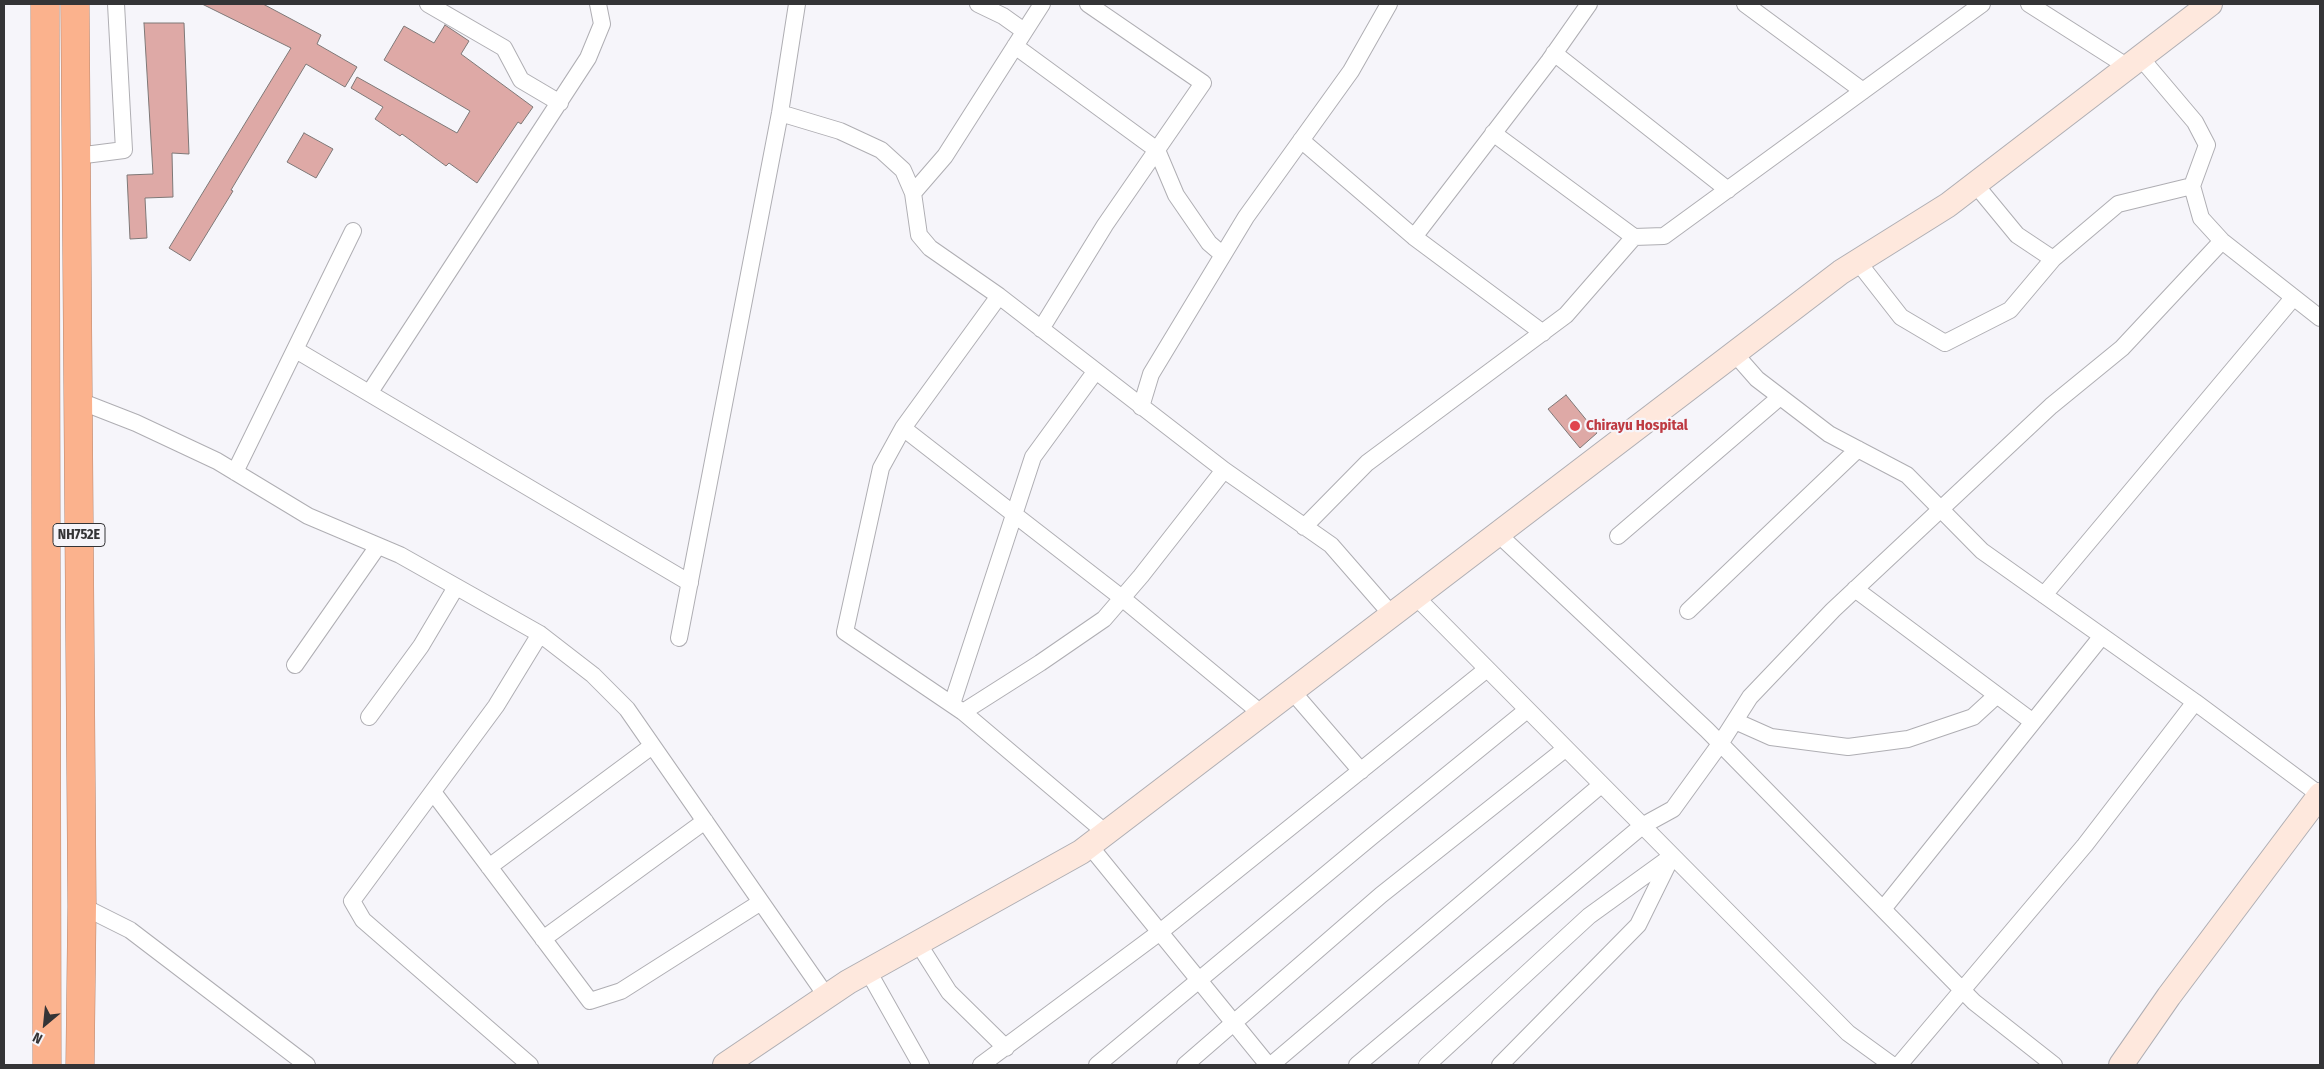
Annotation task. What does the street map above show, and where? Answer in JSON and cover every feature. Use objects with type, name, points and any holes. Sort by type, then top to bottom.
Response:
[{"type":"highway","name":"NH752E","points":[[45,4],[47,1065]]},
{"type":"highway","name":"NH752E","points":[[75,4],[82,906],[80,1065]]},
{"type":"street","points":[[77,156],[124,150],[116,4]]},
{"type":"street","points":[[428,4],[504,48],[521,80],[560,103]]},
{"type":"street","points":[[370,392],[588,58],[602,24],[598,4]]},
{"type":"street","points":[[679,638],[780,113],[797,4]]},
{"type":"street","points":[[978,4],[1003,16],[1024,31]]},
{"type":"street","points":[[913,193],[945,156],[1042,4]]},
{"type":"street","points":[[1041,330],[1105,225],[1203,83],[1088,4]]},
{"type":"street","points":[[1141,407],[1151,374],[1246,217],[1350,71],[1389,4]]},
{"type":"street","points":[[1414,237],[1554,54],[1589,4]]},
{"type":"street","points":[[1745,4],[1863,91]]},
{"type":"street","points":[[1493,133],[1634,237],[1664,236],[1982,4]]},
{"type":"street","points":[[2029,4],[2134,62],[2195,122],[2207,145],[2192,186],[2201,218],[2222,241],[2320,318]]},
{"type":"street","points":[[725,1065],[868,971],[1098,839],[1735,354],[1858,262],[1948,205],[2210,4]]},
{"type":"street","points":[[1015,46],[1157,150],[1176,195],[1209,243],[1223,255]]},
{"type":"street","points":[[1554,54],[1728,190]]},
{"type":"street","points":[[780,113],[840,131],[881,150],[903,170],[913,193],[919,235],[930,248],[999,296],[1224,470],[1332,546],[1392,615]]},
{"type":"street","points":[[1301,140],[1414,237],[1542,333]]},
{"type":"street","points":[[1975,184],[2017,235],[2052,259]]},
{"type":"street","points":[[1858,262],[1901,317],[1945,343],[2010,310],[2052,259],[2118,204],[2192,186]]},
{"type":"street","points":[[235,472],[354,231]]},
{"type":"street","points":[[1304,527],[1367,463],[1566,315],[1634,237]]},
{"type":"street","points":[[1357,1065],[1642,826],[1673,809],[1720,744],[1750,697],[1855,589],[2051,406],[2122,348],[2222,241]]},
{"type":"street","points":[[999,296],[903,428],[881,468],[845,632],[958,708],[1098,839],[1160,932],[1269,1065],[1601,784]]},
{"type":"street","points":[[2044,595],[2293,298]]},
{"type":"street","points":[[296,350],[370,392],[421,425],[690,583]]},
{"type":"street","points":[[1735,354],[1757,379],[1829,434],[1907,475],[1982,551],[2195,702],[2320,795],[2169,996],[2121,1065]]},
{"type":"street","points":[[958,708],[1014,514],[1033,457],[1095,372]]},
{"type":"street","points":[[1618,536],[1780,397]]},
{"type":"street","points":[[77,400],[136,423],[217,461],[308,516],[400,555],[540,634],[593,675],[627,709],[827,997]]},
{"type":"street","points":[[903,428],[1122,598],[1262,714]]},
{"type":"street","points":[[1688,611],[1858,449]]},
{"type":"street","points":[[958,708],[1040,663],[1104,619],[1224,470]]},
{"type":"street","points":[[1498,534],[1720,744],[1974,1002],[2054,1065]]},
{"type":"street","points":[[295,665],[378,546]]},
{"type":"street","points":[[369,717],[421,646],[456,587]]},
{"type":"street","points":[[1855,589],[2033,722]]},
{"type":"street","points":[[1416,597],[1848,1034],[1892,1065]]},
{"type":"street","points":[[530,1065],[363,920],[352,901],[496,706],[540,634]]},
{"type":"street","points":[[1883,909],[2102,636]]},
{"type":"street","points":[[981,1065],[1160,932],[1487,669]]},
{"type":"street","points":[[1292,691],[1361,771]]},
{"type":"street","points":[[1735,721],[1771,737],[1848,747],[1908,740],[1973,717],[1998,695]]},
{"type":"street","points":[[1899,1065],[2085,845],[2195,702]]},
{"type":"street","points":[[1097,1065],[1198,979],[1527,710]]},
{"type":"street","points":[[489,867],[652,746]]},
{"type":"street","points":[[1185,1065],[1381,895],[1565,748]]},
{"type":"street","points":[[433,792],[590,1001],[621,991],[761,902]]},
{"type":"street","points":[[543,938],[705,821]]},
{"type":"street","points":[[1427,1065],[1589,916],[1672,856]]},
{"type":"street","points":[[1500,1065],[1638,925],[1672,856]]},
{"type":"street","points":[[82,906],[130,930],[307,1065]]},
{"type":"street","points":[[918,943],[949,992],[1006,1048]]},
{"type":"street","points":[[868,971],[921,1065]]},
{"type":"building","points":[[202,4],[263,4],[321,35],[317,44],[357,67],[345,87],[306,64],[231,190],[233,191],[190,261],[169,248],[291,48]]},
{"type":"building","points":[[144,23],[184,23],[189,154],[172,153],[173,197],[145,198],[147,238],[130,239],[127,175],[153,174]]},
{"type":"building","points":[[445,25],[469,41],[461,54],[533,107],[521,124],[518,122],[477,183],[449,163],[446,166],[402,134],[400,136],[375,119],[383,107],[351,88],[357,77],[457,133],[470,111],[384,60],[404,26],[434,43]]},
{"type":"building","points":[[304,133],[333,149],[316,178],[287,162]]},
{"type":"building","points":[[1566,395],[1597,433],[1580,448],[1548,409]]},
{"type":"place","name":"Chirayu Hospital","points":[[1575,426]]}]
